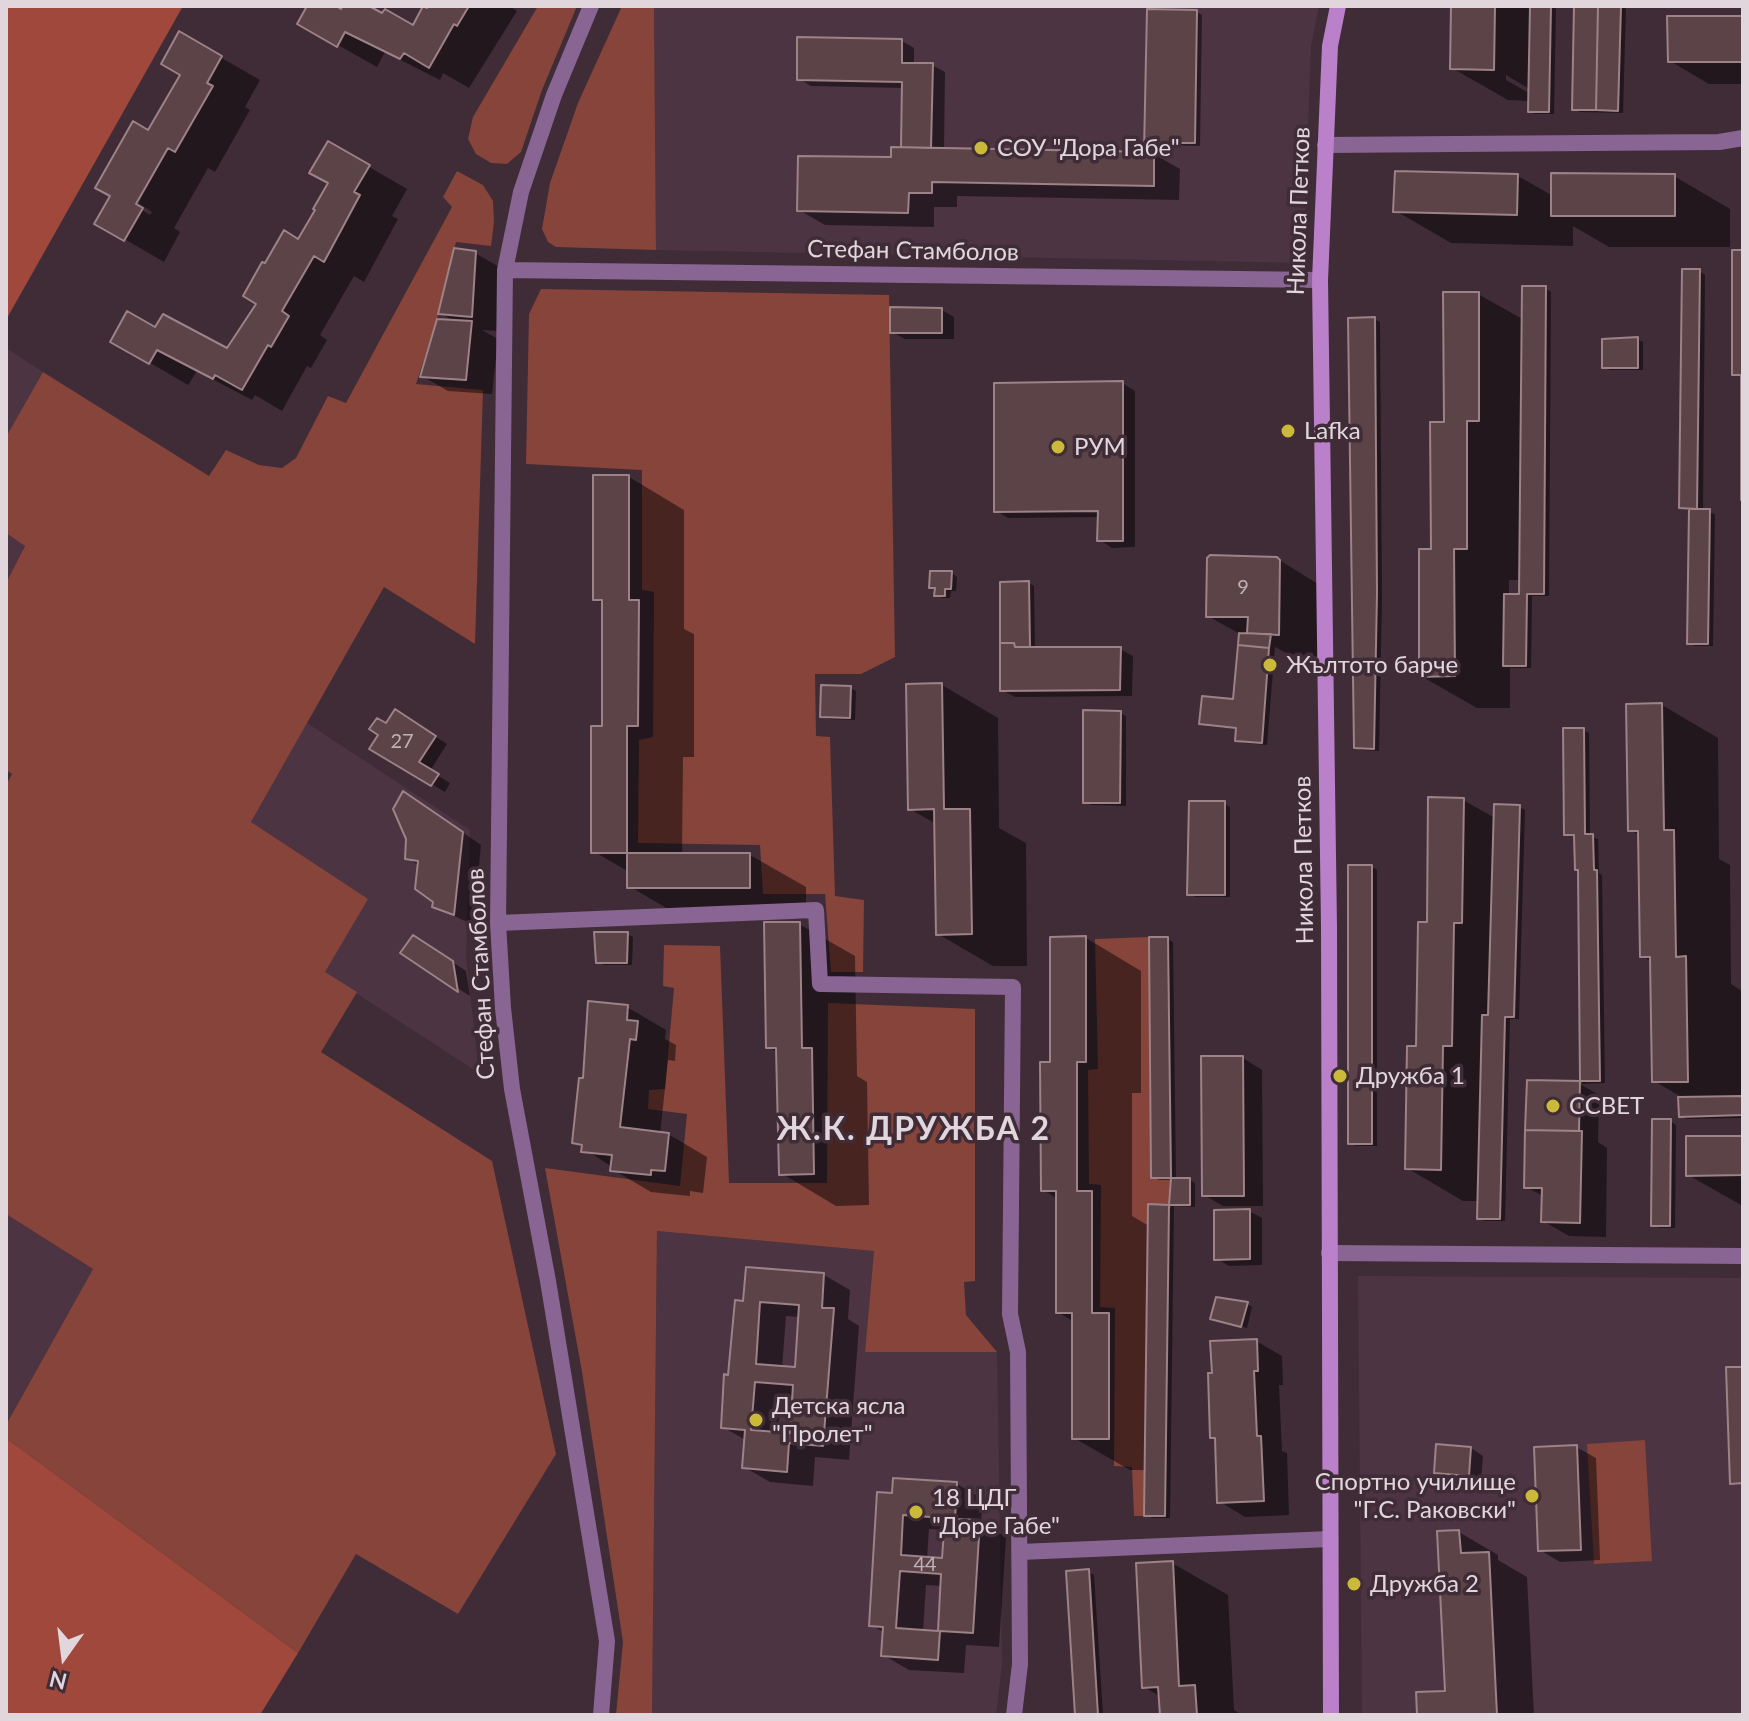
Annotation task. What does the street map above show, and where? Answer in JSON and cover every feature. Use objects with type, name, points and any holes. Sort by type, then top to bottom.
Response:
[{"type":"street","name":"Стефан Стамболов","points":[[591,6],[554,95],[521,192],[505,270],[498,923],[512,1089],[548,1281],[607,1641],[601,1715]]},
{"type":"street","name":"Никола Петков","points":[[1331,1715],[1329,927],[1320,280],[1330,46],[1338,6]]},
{"type":"street","points":[[1325,145],[1719,142],[1743,138]]},
{"type":"street","name":"Стефан Стамболов","points":[[505,270],[1320,280]]},
{"type":"street","points":[[498,923],[816,910],[820,984],[1013,987],[1010,1314],[1018,1352],[1020,1552],[1020,1664],[1014,1715]]},
{"type":"street","points":[[1329,1253],[1743,1256]]},
{"type":"street","points":[[1020,1552],[1330,1539]]},
{"type":"shaded area","points":[[6,6],[183,6],[6,320]]},
{"type":"shaded area","points":[[538,6],[577,6],[542,90],[521,152],[507,164],[491,163],[476,154],[468,139],[473,117]]},
{"type":"shaded area","points":[[622,6],[654,6],[656,250],[556,247],[548,242],[542,229],[550,183],[578,103]]},
{"type":"shaded area","name":"СОУ \"Дора Габе\"","points":[[654,6],[1319,6],[1311,46],[1303,263],[656,250]]},
{"type":"shaded area","points":[[457,171],[483,185],[493,201],[491,246],[456,242],[437,319],[416,384],[483,390],[475,644],[384,587],[251,822],[368,899],[325,972],[357,992],[321,1052],[492,1161],[556,1454],[458,1614],[356,1554],[298,1653],[6,1438],[6,1425],[93,1269],[6,1214],[6,785],[12,774],[6,770],[6,583],[25,546],[6,533],[6,437],[43,372],[209,476],[226,450],[259,465],[282,468],[296,458],[328,396],[346,403],[452,207],[443,197]]},
{"type":"shaded area","points":[[541,289],[889,295],[895,657],[861,674],[815,674],[816,736],[830,737],[835,896],[864,900],[863,972],[831,972],[825,894],[763,894],[760,845],[638,843],[639,740],[653,737],[654,592],[642,590],[642,470],[526,464],[529,314]]},
{"type":"shaded area","points":[[6,348],[43,372],[6,437]]},
{"type":"shaded area","points":[[6,533],[25,545],[6,583]]},
{"type":"shaded area","points":[[307,723],[470,830],[466,957],[479,1073],[325,973],[251,822]]},
{"type":"shaded area","points":[[1149,937],[1151,1178],[1171,1178],[1169,1205],[1148,1205],[1144,1516],[1134,1516],[1132,1467],[1114,1466],[1115,1308],[1100,1307],[1101,1185],[1089,1184],[1088,1070],[1098,1069],[1095,939]]},
{"type":"shaded area","points":[[664,945],[720,946],[729,1183],[827,1183],[828,1003],[975,1009],[975,1281],[964,1282],[966,1315],[997,1352],[865,1352],[874,1251],[657,1231],[652,1715],[616,1715],[623,1642],[582,1372],[545,1168],[680,1186],[687,1114],[648,1109],[649,1090],[665,1089],[674,988],[663,986]]},
{"type":"shaded area","points":[[6,1214],[93,1269],[6,1425]]},
{"type":"shaded area","points":[[657,1231],[874,1251],[865,1351],[997,1352],[1002,1664],[996,1715],[652,1715]]},
{"type":"shaded area","name":"Спортно училище \"Г.С. Раковски\"","points":[[1358,1276],[1743,1278],[1743,1715],[1362,1715]]},
{"type":"shaded area","points":[[6,1438],[298,1653],[260,1715],[6,1715]]},
{"type":"shaded area","points":[[1645,1440],[1652,1561],[1594,1564],[1587,1444]]},
{"type":"building","points":[[307,6],[336,6],[341,9],[342,6],[369,6],[382,13],[385,9],[413,25],[423,6],[469,6],[457,26],[454,24],[429,68],[404,53],[400,59],[345,32],[337,47],[297,24]]},
{"type":"building","points":[[1451,6],[1495,6],[1494,70],[1450,69]]},
{"type":"building","points":[[1530,6],[1551,6],[1549,112],[1528,112]]},
{"type":"building","points":[[1574,6],[1598,6],[1596,110],[1572,110]]},
{"type":"building","points":[[1598,6],[1621,6],[1618,111],[1596,110]]},
{"type":"building","points":[[1147,9],[1197,10],[1195,143],[1154,143],[1154,152],[1144,151]]},
{"type":"building","points":[[1667,16],[1743,16],[1743,62],[1668,62]]},
{"type":"building","points":[[179,31],[222,56],[207,83],[213,86],[175,152],[168,148],[136,204],[143,208],[124,241],[94,224],[110,196],[95,188],[133,121],[148,130],[180,75],[161,64]]},
{"type":"building","points":[[797,37],[902,39],[902,63],[933,63],[931,148],[901,147],[902,82],[797,80]]},
{"type":"building","points":[[328,141],[370,165],[354,192],[360,195],[324,262],[314,256],[282,311],[289,316],[242,390],[157,350],[149,364],[110,342],[127,311],[155,327],[163,314],[227,348],[256,304],[243,296],[262,262],[265,263],[284,230],[298,239],[315,210],[328,183],[309,173]]},
{"type":"building","points":[[891,147],[1154,152],[1154,186],[932,182],[932,193],[909,193],[908,213],[797,211],[798,156],[891,157]]},
{"type":"building","points":[[1395,171],[1518,174],[1517,215],[1393,212]]},
{"type":"building","points":[[1551,173],[1675,174],[1675,216],[1551,216]]},
{"type":"building","points":[[454,248],[476,251],[472,317],[438,314]]},
{"type":"building","points":[[1732,250],[1743,250],[1743,500],[1741,375],[1732,375]]},
{"type":"building","points":[[1682,269],[1700,269],[1697,509],[1679,508]]},
{"type":"building","points":[[1522,286],[1546,286],[1544,594],[1527,594],[1526,666],[1503,666],[1504,594],[1519,594]]},
{"type":"building","points":[[1443,292],[1479,292],[1479,421],[1467,421],[1467,549],[1454,549],[1455,676],[1419,677],[1419,549],[1431,549],[1430,422],[1444,422]]},
{"type":"building","points":[[890,307],[942,308],[942,333],[890,333]]},
{"type":"building","points":[[1375,317],[1377,593],[1374,749],[1354,748],[1348,318]]},
{"type":"building","points":[[437,319],[472,321],[466,380],[420,377]]},
{"type":"building","points":[[1638,337],[1638,368],[1602,368],[1602,339]]},
{"type":"building","name":"РУМ","points":[[1123,381],[1123,541],[1097,541],[1098,511],[994,512],[994,383]]},
{"type":"building","points":[[593,475],[629,475],[629,600],[639,600],[638,726],[627,726],[627,853],[591,853],[591,726],[602,726],[602,600],[593,600]]},
{"type":"building","points":[[1689,509],[1710,509],[1708,644],[1687,644]]},
{"type":"building","points":[[1210,555],[1277,557],[1280,560],[1279,635],[1247,633],[1248,617],[1206,617],[1207,558]]},
{"type":"building","points":[[930,571],[952,571],[951,589],[945,589],[945,596],[934,596],[935,588],[929,588]]},
{"type":"building","points":[[1029,581],[1030,647],[1000,643],[1000,582]]},
{"type":"building","points":[[1239,633],[1271,634],[1269,648],[1238,645]]},
{"type":"building","points":[[1000,643],[1014,643],[1015,647],[1121,647],[1120,690],[1000,691]]},
{"type":"building","points":[[1238,645],[1269,648],[1262,743],[1235,741],[1236,728],[1199,724],[1202,696],[1233,699]]},
{"type":"building","points":[[942,683],[944,809],[970,809],[972,934],[936,935],[934,809],[908,810],[906,684]]},
{"type":"building","points":[[821,685],[851,686],[850,718],[820,717]]},
{"type":"building","points":[[1662,703],[1664,830],[1674,830],[1676,957],[1686,956],[1688,1082],[1652,1082],[1650,957],[1640,957],[1638,831],[1628,831],[1626,704]]},
{"type":"building","points":[[395,709],[436,736],[419,762],[439,774],[431,786],[369,749],[378,735],[369,729],[377,718],[386,723]]},
{"type":"building","points":[[1083,710],[1121,711],[1120,803],[1083,803]]},
{"type":"building","points":[[1563,728],[1584,728],[1585,834],[1593,834],[1594,870],[1597,870],[1600,1081],[1580,1081],[1578,870],[1575,870],[1574,835],[1564,835]]},
{"type":"building","points":[[403,791],[463,832],[454,915],[432,907],[433,902],[415,889],[418,861],[405,859],[406,839],[393,809]]},
{"type":"building","points":[[1428,797],[1464,798],[1462,923],[1454,923],[1452,1046],[1443,1046],[1441,1170],[1405,1169],[1407,1046],[1416,1046],[1418,922],[1427,922]]},
{"type":"building","points":[[1189,801],[1225,801],[1225,895],[1187,895]]},
{"type":"building","points":[[1494,804],[1520,805],[1514,1017],[1505,1017],[1500,1219],[1477,1219],[1482,1015],[1488,1015]]},
{"type":"building","points":[[627,853],[750,853],[750,888],[627,888]]},
{"type":"building","points":[[1348,865],[1372,865],[1372,1144],[1348,1144]]},
{"type":"building","points":[[764,922],[800,922],[802,1048],[812,1048],[814,1174],[779,1175],[776,1048],[766,1048]]},
{"type":"building","points":[[594,932],[628,932],[627,963],[596,963]]},
{"type":"building","points":[[413,935],[453,961],[458,992],[400,953]]},
{"type":"building","points":[[1086,936],[1086,1062],[1077,1062],[1077,1191],[1092,1191],[1092,1313],[1109,1313],[1109,1439],[1072,1439],[1072,1313],[1056,1313],[1056,1191],[1041,1191],[1040,1062],[1050,1062],[1050,937]]},
{"type":"building","points":[[1149,937],[1168,937],[1171,1178],[1151,1178]]},
{"type":"building","points":[[588,1001],[628,1005],[627,1020],[638,1021],[636,1040],[630,1039],[620,1127],[669,1133],[665,1171],[651,1170],[651,1175],[610,1171],[612,1155],[581,1152],[582,1145],[572,1143],[579,1078],[583,1078]]},
{"type":"building","points":[[1201,1056],[1243,1056],[1244,1196],[1202,1196]]},
{"type":"building","name":"ССВЕТ","points":[[1527,1080],[1580,1081],[1579,1131],[1525,1130]]},
{"type":"building","points":[[1743,1096],[1743,1115],[1679,1117],[1678,1097]]},
{"type":"building","points":[[1652,1119],[1671,1119],[1670,1226],[1651,1226]]},
{"type":"building","points":[[1525,1130],[1582,1131],[1580,1223],[1541,1222],[1542,1188],[1524,1188]]},
{"type":"building","points":[[1686,1136],[1743,1136],[1743,1175],[1686,1176]]},
{"type":"building","points":[[1171,1178],[1190,1178],[1190,1205],[1169,1205]]},
{"type":"building","points":[[1148,1204],[1169,1205],[1165,1516],[1144,1516]]},
{"type":"building","points":[[1250,1209],[1250,1259],[1214,1260],[1214,1210]]},
{"type":"building","points":[[746,1267],[824,1273],[822,1308],[834,1308],[823,1446],[789,1443],[787,1472],[742,1468],[745,1430],[721,1428],[724,1374],[728,1375],[735,1300],[743,1301]],"holes":[[[760,1302],[799,1305],[795,1367],[756,1364]],[[755,1382],[793,1385],[790,1433],[751,1430]]]},
{"type":"building","points":[[1216,1297],[1248,1302],[1241,1327],[1210,1319]]},
{"type":"building","points":[[1257,1339],[1258,1371],[1254,1371],[1264,1501],[1217,1503],[1215,1438],[1210,1438],[1210,1341]]},
{"type":"building","points":[[1726,1367],[1743,1367],[1743,1483],[1730,1484]]},
{"type":"building","points":[[1436,1444],[1471,1447],[1469,1476],[1434,1473]]},
{"type":"building","points":[[1577,1445],[1581,1550],[1538,1551],[1534,1447]]},
{"type":"building","points":[[893,1478],[957,1482],[955,1519],[980,1520],[973,1633],[940,1631],[938,1660],[881,1656],[883,1627],[869,1626],[877,1492],[892,1493]],"holes":[[[903,1515],[945,1518],[942,1558],[901,1555]],[[900,1571],[941,1574],[938,1631],[896,1628]]]},
{"type":"building","points":[[1459,1530],[1461,1553],[1489,1552],[1497,1715],[1417,1715],[1416,1692],[1445,1691],[1437,1531]]},
{"type":"building","points":[[1173,1561],[1179,1686],[1195,1685],[1197,1715],[1160,1715],[1158,1687],[1142,1688],[1136,1563]]},
{"type":"building","points":[[1089,1569],[1098,1715],[1075,1715],[1066,1571]]},
{"type":"place","name":"СОУ \"Дора Габе\"","points":[[981,148]]},
{"type":"place","name":"Lafka","points":[[1288,431]]},
{"type":"place","name":"РУМ","points":[[1058,447]]},
{"type":"place","name":"Жълтото барче","points":[[1270,665]]},
{"type":"place","name":"Дружба 1","points":[[1340,1076]]},
{"type":"place","name":"ССВЕТ","points":[[1553,1106]]},
{"type":"place","name":"Детска ясла \"Пролет\"","points":[[756,1420]]},
{"type":"place","name":"Спортно училище \"Г.С. Раковски\"","points":[[1532,1496]]},
{"type":"place","name":"18 ЦДГ \"Доре Габе\"","points":[[916,1512]]},
{"type":"place","name":"Дружба 2","points":[[1354,1584]]},
{"type":"district","name":"Ж.К. ДРУЖБА 2","points":[[914,1130]]}]
